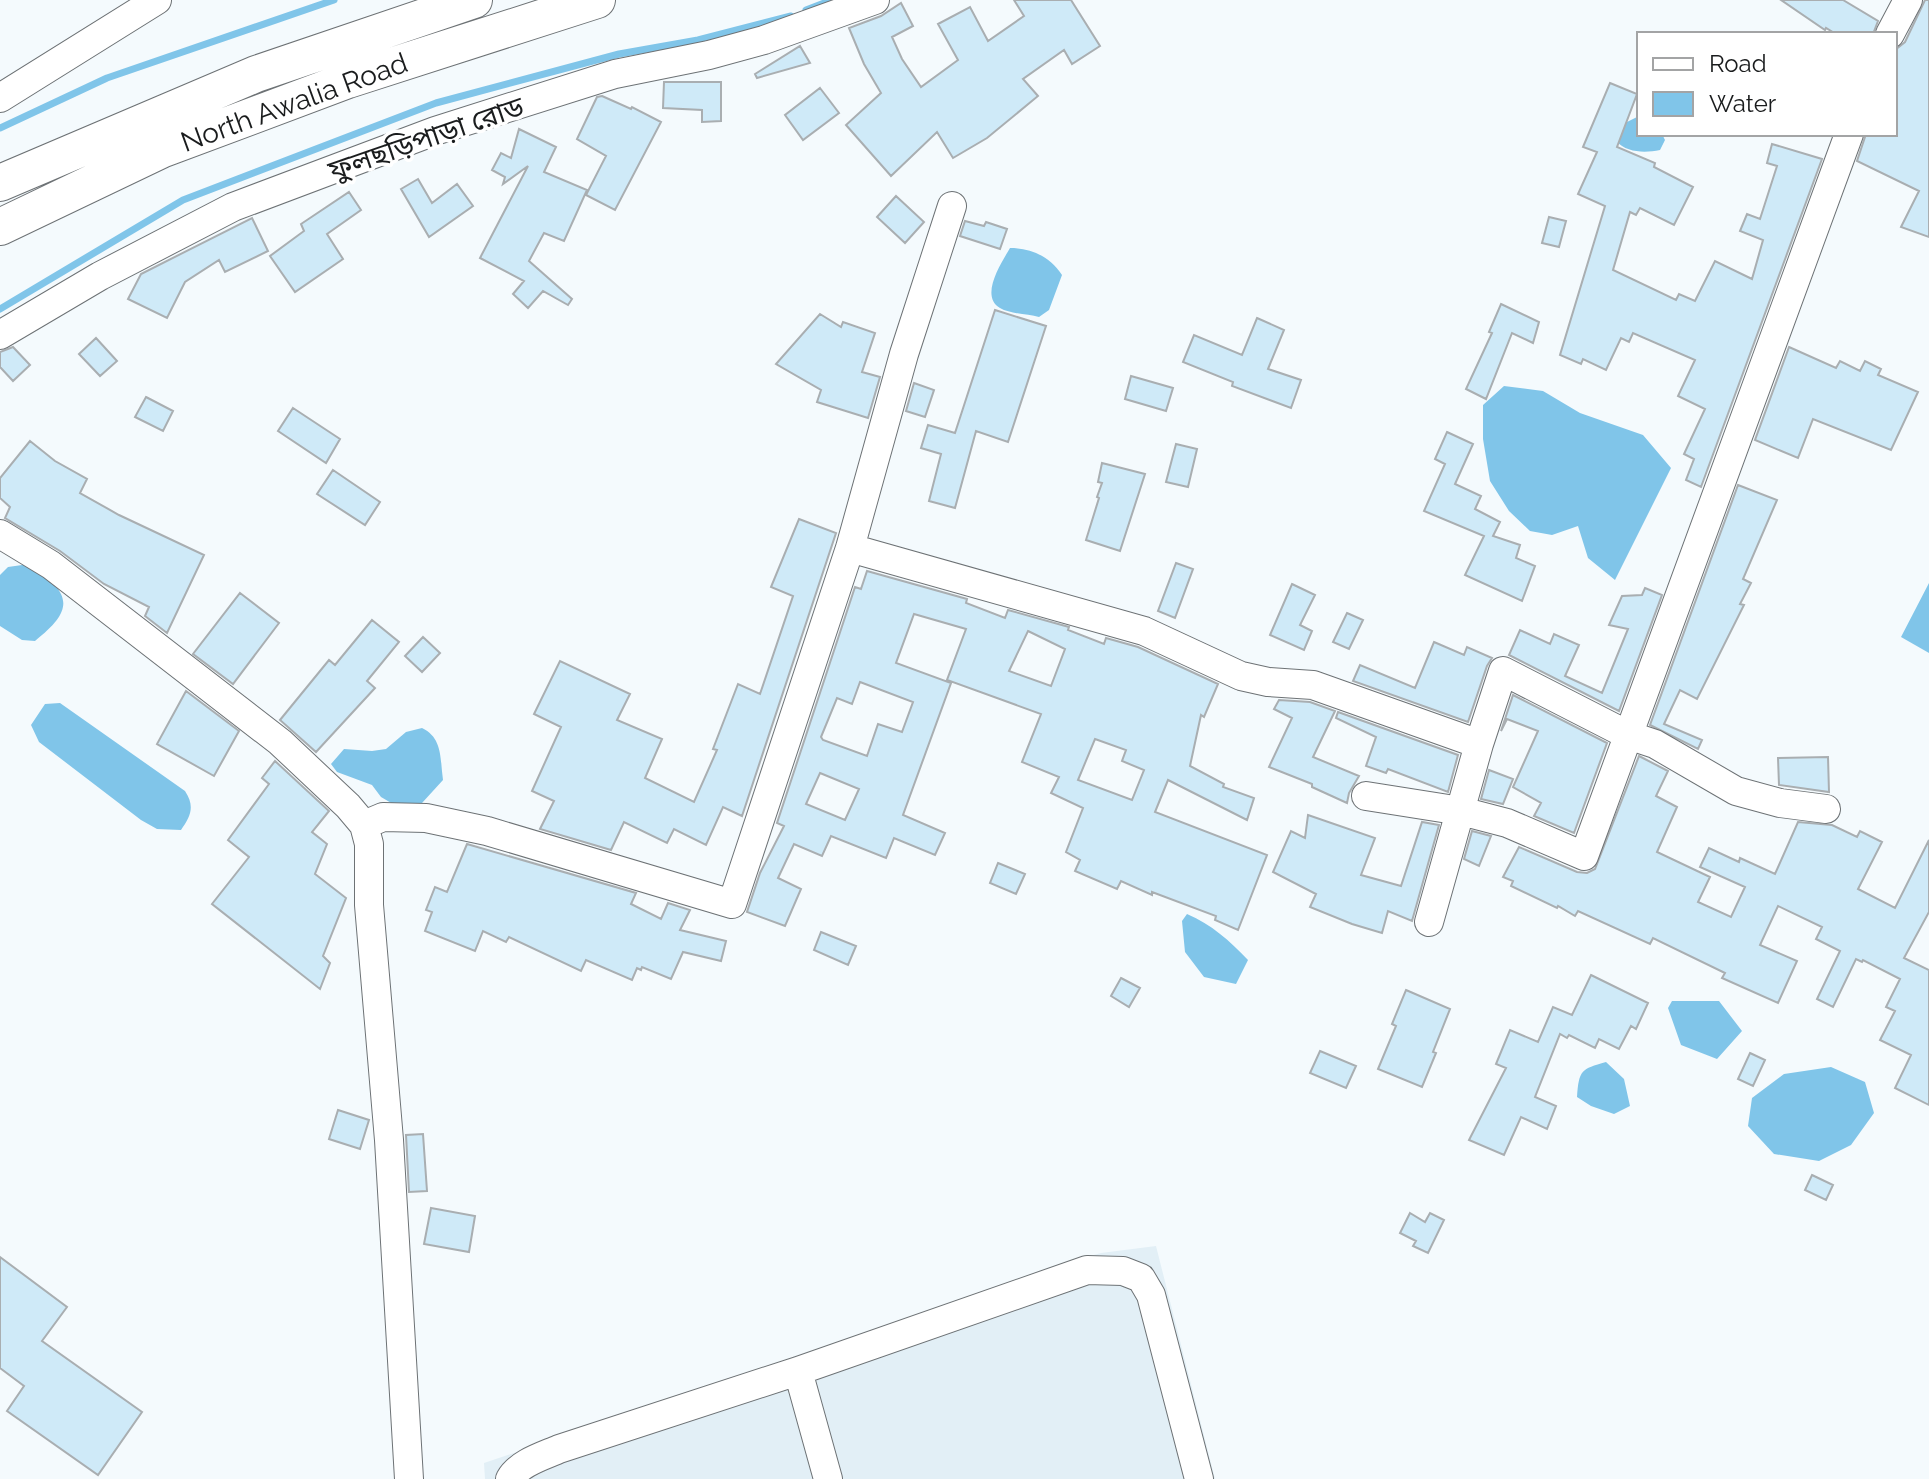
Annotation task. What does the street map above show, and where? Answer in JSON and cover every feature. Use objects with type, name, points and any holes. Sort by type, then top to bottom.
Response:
[{"type":"main road","name":"North Awalia Road","points":[[0,183],[256,74],[474,0]]},
{"type":"main road","name":"North Awalia Road","points":[[0,227],[161,150],[348,80],[597,0]]},
{"type":"street","points":[[0,98],[157,0]]},
{"type":"street","name":"ফুলছড়িপাড়া রোড","points":[[0,335],[100,276],[233,207],[435,131],[615,74],[764,40],[875,0]]},
{"type":"street","points":[[1891,32],[1908,0]]},
{"type":"street","points":[[1366,796],[1461,811],[1507,823],[1584,856],[1848,136]]},
{"type":"street","points":[[364,825],[383,817],[402,816],[441,821],[487,831],[732,904],[850,548],[904,354],[952,206]]},
{"type":"street","points":[[0,534],[51,565],[280,742],[364,825],[369,844],[369,905],[389,1140],[409,1479]]},
{"type":"street","points":[[850,548],[1144,631],[1241,676],[1268,682],[1313,685],[1479,744]]},
{"type":"street","points":[[1429,922],[1503,671],[1628,735],[1655,744],[1736,791],[1780,803],[1826,809]]},
{"type":"street","points":[[510,1479],[513,1473],[559,1449],[798,1371],[1087,1270],[1123,1271],[1141,1278],[1151,1295],[1199,1479]]},
{"type":"street","points":[[798,1371],[828,1479]]},
{"type":"shaded area","points":[[1156,1246],[1215,1479],[485,1479],[484,1463],[706,1389],[1054,1266],[1101,1253]]},
{"type":"water","points":[[1637,117],[1637,136],[1663,136],[1665,140],[1660,150],[1648,152],[1625,148],[1616,141],[1623,124]]},
{"type":"water","points":[[1010,248],[1040,255],[1062,275],[1049,310],[1039,317],[1009,312],[994,303],[994,279]]},
{"type":"water","points":[[1504,386],[1543,391],[1580,413],[1643,435],[1671,468],[1615,580],[1588,558],[1578,526],[1552,535],[1530,531],[1509,511],[1490,481],[1483,439],[1483,405]]},
{"type":"water","points":[[29,564],[53,583],[63,601],[58,619],[35,641],[22,640],[0,626],[0,575],[8,567]]},
{"type":"water","points":[[1929,583],[1929,653],[1901,637]]},
{"type":"water","points":[[60,703],[185,791],[190,801],[190,811],[181,830],[157,829],[141,820],[39,742],[31,725],[45,704]]},
{"type":"water","points":[[422,728],[437,743],[443,780],[422,803],[393,804],[381,797],[372,785],[337,772],[331,764],[344,749],[386,749],[406,732]]},
{"type":"water","points":[[1187,914],[1220,934],[1248,960],[1236,984],[1204,977],[1185,952],[1182,921]]},
{"type":"water","points":[[1672,1001],[1719,1001],[1742,1031],[1717,1059],[1681,1045],[1668,1008]]},
{"type":"water","points":[[1606,1062],[1624,1079],[1630,1106],[1614,1114],[1577,1097],[1583,1072]]},
{"type":"water","points":[[1831,1067],[1865,1082],[1874,1113],[1851,1145],[1819,1161],[1774,1154],[1748,1126],[1752,1098],[1784,1074]]},
{"type":"building","points":[[1014,0],[1071,0],[1100,46],[1072,64],[1064,50],[1023,79],[1038,96],[987,138],[953,158],[937,132],[891,176],[846,125],[881,93],[864,64],[849,28],[881,16],[901,3],[913,26],[892,37],[921,87],[958,60],[938,24],[970,7],[988,41],[1024,16]]},
{"type":"building","points":[[1781,0],[1843,0],[1878,21],[1874,32],[1825,30]]},
{"type":"building","points":[[1925,0],[1929,0],[1929,237],[1901,227],[1919,191],[1857,161],[1865,136],[1897,136],[1897,48],[1905,42]]},
{"type":"building","points":[[800,46],[810,63],[757,78],[755,74]]},
{"type":"building","points":[[664,82],[721,82],[721,121],[702,122],[702,110],[663,108]]},
{"type":"building","points":[[1610,83],[1637,94],[1617,147],[1655,163],[1654,167],[1693,187],[1674,225],[1640,208],[1636,215],[1630,212],[1613,270],[1676,300],[1679,294],[1695,301],[1715,261],[1752,279],[1763,240],[1740,231],[1747,214],[1760,219],[1777,166],[1767,163],[1772,144],[1822,159],[1701,487],[1686,480],[1694,459],[1684,454],[1705,409],[1678,396],[1695,360],[1633,333],[1629,342],[1621,338],[1606,370],[1583,359],[1581,364],[1560,355],[1605,206],[1578,194],[1597,152],[1583,147]]},
{"type":"building","points":[[820,88],[839,113],[803,140],[785,115]]},
{"type":"building","points":[[602,96],[661,122],[615,210],[586,195],[606,156],[577,139],[597,97]]},
{"type":"building","points":[[519,129],[556,147],[544,172],[587,190],[564,241],[544,233],[529,261],[572,299],[568,305],[543,291],[528,308],[513,294],[524,281],[480,258],[528,166],[503,184],[505,177],[492,170],[501,153],[511,158]]},
{"type":"building","points":[[418,179],[432,203],[457,184],[473,206],[429,237],[401,189]]},
{"type":"building","points":[[349,192],[361,210],[327,234],[343,259],[295,292],[270,256],[304,231],[301,224]]},
{"type":"building","points":[[896,196],[924,222],[905,243],[877,217]]},
{"type":"building","points":[[1549,217],[1566,221],[1559,247],[1542,243]]},
{"type":"building","points":[[252,218],[268,251],[225,272],[219,260],[185,282],[167,318],[128,299],[141,274]]},
{"type":"building","points":[[965,221],[984,226],[986,222],[1007,229],[1000,249],[960,236]]},
{"type":"building","points":[[1501,304],[1539,322],[1533,343],[1512,333],[1486,399],[1466,389],[1492,333],[1489,332]]},
{"type":"building","points":[[995,310],[1046,326],[1008,442],[976,431],[955,508],[929,501],[941,454],[921,448],[928,425],[955,433]]},
{"type":"building","points":[[820,314],[841,327],[843,322],[875,333],[862,372],[880,377],[868,418],[817,402],[821,390],[776,364]]},
{"type":"building","points":[[1257,318],[1284,330],[1268,369],[1301,380],[1291,408],[1232,386],[1233,382],[1183,362],[1194,335],[1242,355]]},
{"type":"building","points":[[96,338],[117,361],[100,376],[79,354]]},
{"type":"building","points":[[13,347],[30,365],[13,381],[0,367],[0,352]]},
{"type":"building","points":[[1789,347],[1836,368],[1840,361],[1860,371],[1865,361],[1881,369],[1878,375],[1918,392],[1891,450],[1813,419],[1798,458],[1755,440]]},
{"type":"building","points":[[1131,376],[1173,388],[1166,411],[1125,399]]},
{"type":"building","points":[[914,383],[934,390],[925,417],[906,411]]},
{"type":"building","points":[[146,397],[173,411],[163,431],[135,417]]},
{"type":"building","points":[[293,408],[340,439],[326,463],[278,431]]},
{"type":"building","points":[[1447,432],[1473,444],[1455,484],[1481,496],[1475,509],[1500,522],[1493,536],[1520,545],[1516,558],[1535,566],[1522,601],[1465,575],[1484,536],[1424,511],[1445,464],[1435,459]]},
{"type":"building","points":[[30,441],[55,461],[87,479],[80,493],[204,555],[167,633],[145,616],[149,607],[104,584],[60,551],[5,518],[10,507],[0,498],[0,478]]},
{"type":"building","points":[[1176,444],[1197,449],[1188,487],[1166,482]]},
{"type":"building","points":[[1102,463],[1145,474],[1120,551],[1086,540],[1099,498]]},
{"type":"building","points":[[333,470],[380,502],[365,525],[317,494]]},
{"type":"building","points":[[1738,485],[1777,500],[1743,579],[1751,583],[1740,604],[1744,605],[1697,699],[1680,690],[1664,724],[1702,740],[1698,749],[1650,725]]},
{"type":"building","points":[[799,519],[836,533],[742,816],[723,807],[706,845],[674,829],[667,843],[624,822],[611,850],[540,829],[554,801],[532,791],[561,727],[534,714],[560,661],[630,694],[617,720],[662,739],[645,778],[694,802],[717,750],[713,749],[738,684],[760,694],[793,596],[771,587]]},
{"type":"building","points":[[1176,563],[1193,569],[1175,618],[1158,611]]},
{"type":"building","points":[[867,571],[967,599],[966,603],[1005,618],[1008,610],[1069,627],[1068,630],[1104,644],[1106,638],[1138,647],[1218,684],[1204,717],[1201,715],[1190,766],[1224,784],[1223,787],[1254,798],[1247,820],[1168,780],[1155,812],[1267,855],[1238,930],[1215,920],[1216,916],[1152,892],[1152,895],[1121,881],[1117,889],[1075,871],[1080,860],[1066,852],[1083,808],[1051,793],[1059,777],[1022,762],[1041,714],[947,680],[966,629],[914,614],[896,663],[951,683],[903,815],[945,833],[935,855],[894,838],[886,858],[831,836],[822,856],[794,844],[778,878],[801,889],[785,926],[747,912],[760,873],[784,826],[777,823],[855,587],[861,589]],"holes":[[[1028,631],[1065,649],[1051,686],[1009,671]],[[860,682],[913,702],[902,732],[878,724],[867,756],[821,737],[837,698],[852,704]],[[1095,739],[1126,750],[1122,761],[1144,770],[1132,800],[1078,780]],[[820,773],[859,789],[845,820],[806,804]]]},
{"type":"building","points":[[1292,584],[1315,595],[1300,625],[1312,631],[1304,650],[1270,635]]},
{"type":"building","points":[[1645,588],[1662,595],[1619,711],[1509,655],[1520,630],[1550,644],[1554,634],[1579,645],[1565,676],[1602,693],[1628,629],[1609,625],[1622,596],[1642,595]]},
{"type":"building","points":[[240,593],[279,623],[233,684],[193,654]]},
{"type":"building","points":[[1347,613],[1363,620],[1349,649],[1333,642]]},
{"type":"building","points":[[372,620],[399,642],[367,681],[375,688],[316,752],[280,720],[329,660],[335,665]]},
{"type":"building","points":[[423,637],[440,653],[422,672],[405,656]]},
{"type":"building","points":[[1434,642],[1464,655],[1467,647],[1492,658],[1468,722],[1353,681],[1360,665],[1415,688]]},
{"type":"building","points":[[186,691],[239,731],[214,776],[157,744]]},
{"type":"building","points":[[1513,695],[1607,743],[1574,833],[1534,816],[1541,803],[1513,787],[1538,731],[1507,719],[1501,731]]},
{"type":"building","points":[[1279,700],[1310,702],[1335,711],[1313,757],[1359,776],[1347,803],[1312,787],[1312,784],[1269,767],[1292,718],[1274,709]]},
{"type":"building","points":[[1338,712],[1458,755],[1448,792],[1388,769],[1386,773],[1366,766],[1376,737],[1336,718]]},
{"type":"building","points":[[1639,756],[1668,771],[1656,796],[1677,807],[1657,852],[1710,877],[1698,902],[1731,917],[1745,887],[1700,867],[1709,848],[1775,874],[1798,822],[1832,825],[1857,837],[1860,831],[1882,842],[1858,889],[1895,908],[1929,840],[1929,912],[1904,958],[1929,970],[1929,1105],[1895,1088],[1911,1055],[1880,1040],[1895,1011],[1886,1007],[1900,979],[1856,959],[1833,1007],[1817,999],[1840,951],[1816,939],[1822,927],[1778,906],[1760,945],[1797,961],[1778,1003],[1722,978],[1725,973],[1653,938],[1650,944],[1578,911],[1575,916],[1511,886],[1513,881],[1503,877],[1519,847],[1577,872],[1587,873],[1595,869]]},
{"type":"building","points":[[1828,757],[1829,792],[1779,785],[1778,758]]},
{"type":"building","points":[[275,761],[329,811],[312,832],[327,844],[315,874],[346,898],[323,956],[330,963],[320,989],[212,904],[249,857],[228,840],[269,784],[262,778]]},
{"type":"building","points":[[1489,770],[1513,779],[1503,804],[1481,799]]},
{"type":"building","points":[[1308,815],[1375,838],[1361,875],[1401,886],[1422,822],[1439,825],[1412,921],[1388,911],[1382,933],[1352,924],[1310,907],[1316,894],[1273,872],[1291,831],[1305,838]]},
{"type":"building","points":[[1472,831],[1491,836],[1479,866],[1464,859]]},
{"type":"building","points":[[467,844],[636,893],[631,904],[661,919],[668,903],[690,910],[680,930],[726,941],[721,961],[683,952],[671,979],[642,967],[641,970],[637,968],[632,980],[586,960],[581,971],[509,937],[506,942],[483,931],[475,951],[425,931],[432,912],[426,910],[435,887],[447,892]]},
{"type":"building","points":[[998,863],[1025,874],[1016,894],[990,883]]},
{"type":"building","points":[[821,932],[856,946],[848,965],[814,950]]},
{"type":"building","points":[[1591,975],[1648,1003],[1636,1029],[1631,1026],[1619,1049],[1599,1039],[1595,1048],[1569,1035],[1567,1038],[1560,1034],[1535,1097],[1556,1106],[1547,1129],[1521,1117],[1504,1155],[1469,1140],[1506,1068],[1496,1064],[1510,1030],[1538,1042],[1553,1007],[1572,1015]]},
{"type":"building","points":[[1121,978],[1140,988],[1129,1007],[1111,996]]},
{"type":"building","points":[[1406,990],[1450,1009],[1422,1087],[1378,1069],[1396,1026],[1392,1024]]},
{"type":"building","points":[[1320,1051],[1356,1066],[1346,1088],[1310,1073]]},
{"type":"building","points":[[1750,1053],[1765,1060],[1753,1086],[1738,1079]]},
{"type":"building","points":[[338,1110],[369,1120],[360,1149],[329,1139]]},
{"type":"building","points":[[423,1134],[427,1191],[409,1192],[406,1135]]},
{"type":"building","points":[[1812,1175],[1833,1185],[1826,1200],[1805,1190]]},
{"type":"building","points":[[431,1208],[475,1216],[469,1252],[424,1244]]},
{"type":"building","points":[[1410,1213],[1425,1222],[1430,1213],[1444,1220],[1428,1253],[1413,1246],[1416,1241],[1400,1233]]},
{"type":"building","points":[[0,1257],[67,1307],[42,1341],[142,1412],[98,1475],[7,1411],[24,1386],[0,1368]]},
{"type":"waterway","points":[[0,128],[107,78],[334,0]]},
{"type":"waterway","points":[[806,10],[832,0]]},
{"type":"waterway","points":[[0,309],[183,200],[436,103],[619,54],[698,40],[791,16]]}]
